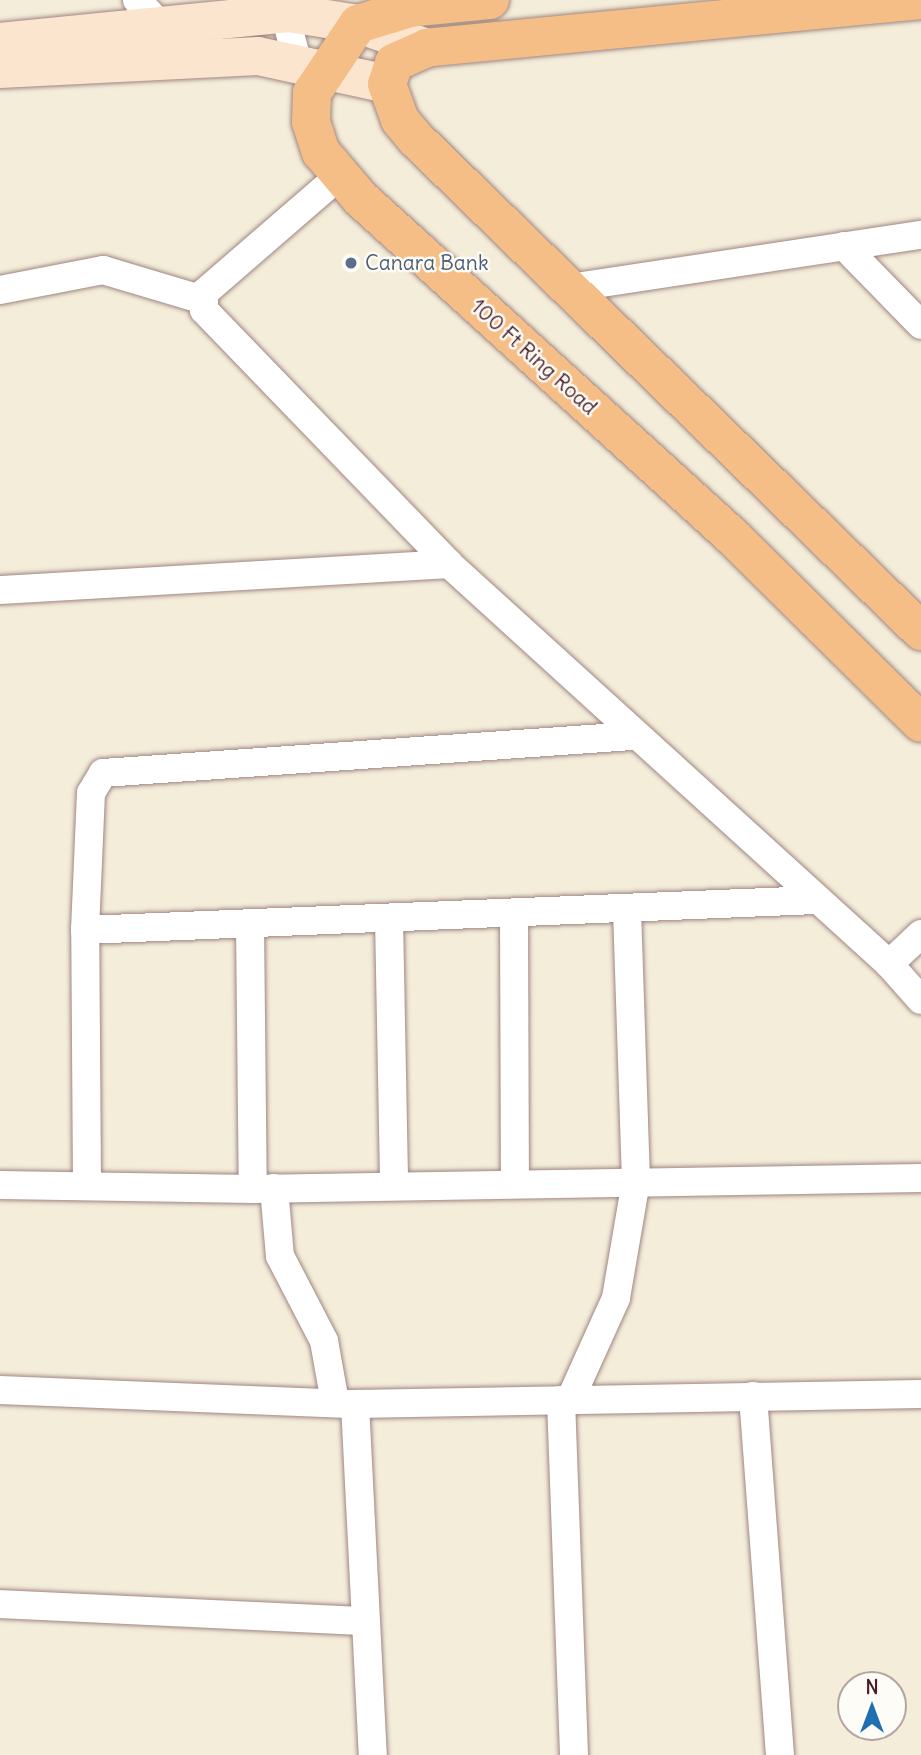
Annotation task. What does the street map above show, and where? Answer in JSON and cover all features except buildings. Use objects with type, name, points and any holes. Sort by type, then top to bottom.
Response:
[{"type":"main road","points":[[358,24],[410,8],[490,0]]},
{"type":"main road","points":[[921,0],[426,48],[394,63],[387,84],[400,120],[417,141],[921,631]]},
{"type":"main road","points":[[0,42],[149,11],[285,6],[358,24],[426,48]]},
{"type":"main road","name":"100 Ft Ring Road","points":[[358,24],[310,64],[311,122],[339,176],[733,537],[921,723]]},
{"type":"main road","points":[[0,69],[187,58],[310,64],[387,84]]},
{"type":"street","points":[[285,6],[310,64]]},
{"type":"street","points":[[149,11],[187,58]]},
{"type":"street","points":[[200,299],[339,176]]},
{"type":"street","points":[[569,288],[921,235]]},
{"type":"street","points":[[844,246],[921,325]]},
{"type":"street","points":[[0,290],[103,270],[200,299]]},
{"type":"street","points":[[200,299],[204,310],[449,564],[632,736],[890,964],[921,1000]]},
{"type":"street","points":[[0,590],[449,564]]},
{"type":"street","points":[[87,1186],[85,930],[91,793],[95,781],[112,770],[632,736]]},
{"type":"street","points":[[85,930],[816,900]]},
{"type":"street","points":[[574,1755],[565,1400],[617,1298],[636,1181],[627,908]]},
{"type":"street","points":[[514,914],[515,1184]]},
{"type":"street","points":[[389,919],[394,1186]]},
{"type":"street","points":[[250,923],[263,1189],[280,1256],[324,1341],[345,1403],[373,1755]]},
{"type":"street","points":[[890,964],[921,934]]},
{"type":"street","points":[[0,1185],[263,1189],[921,1178]]},
{"type":"street","points":[[0,1390],[345,1403],[921,1394]]},
{"type":"street","points":[[753,1396],[780,1755]]},
{"type":"street","points":[[0,1604],[364,1621]]},
{"type":"place","name":"Canara Bank","points":[[351,263]]}]
